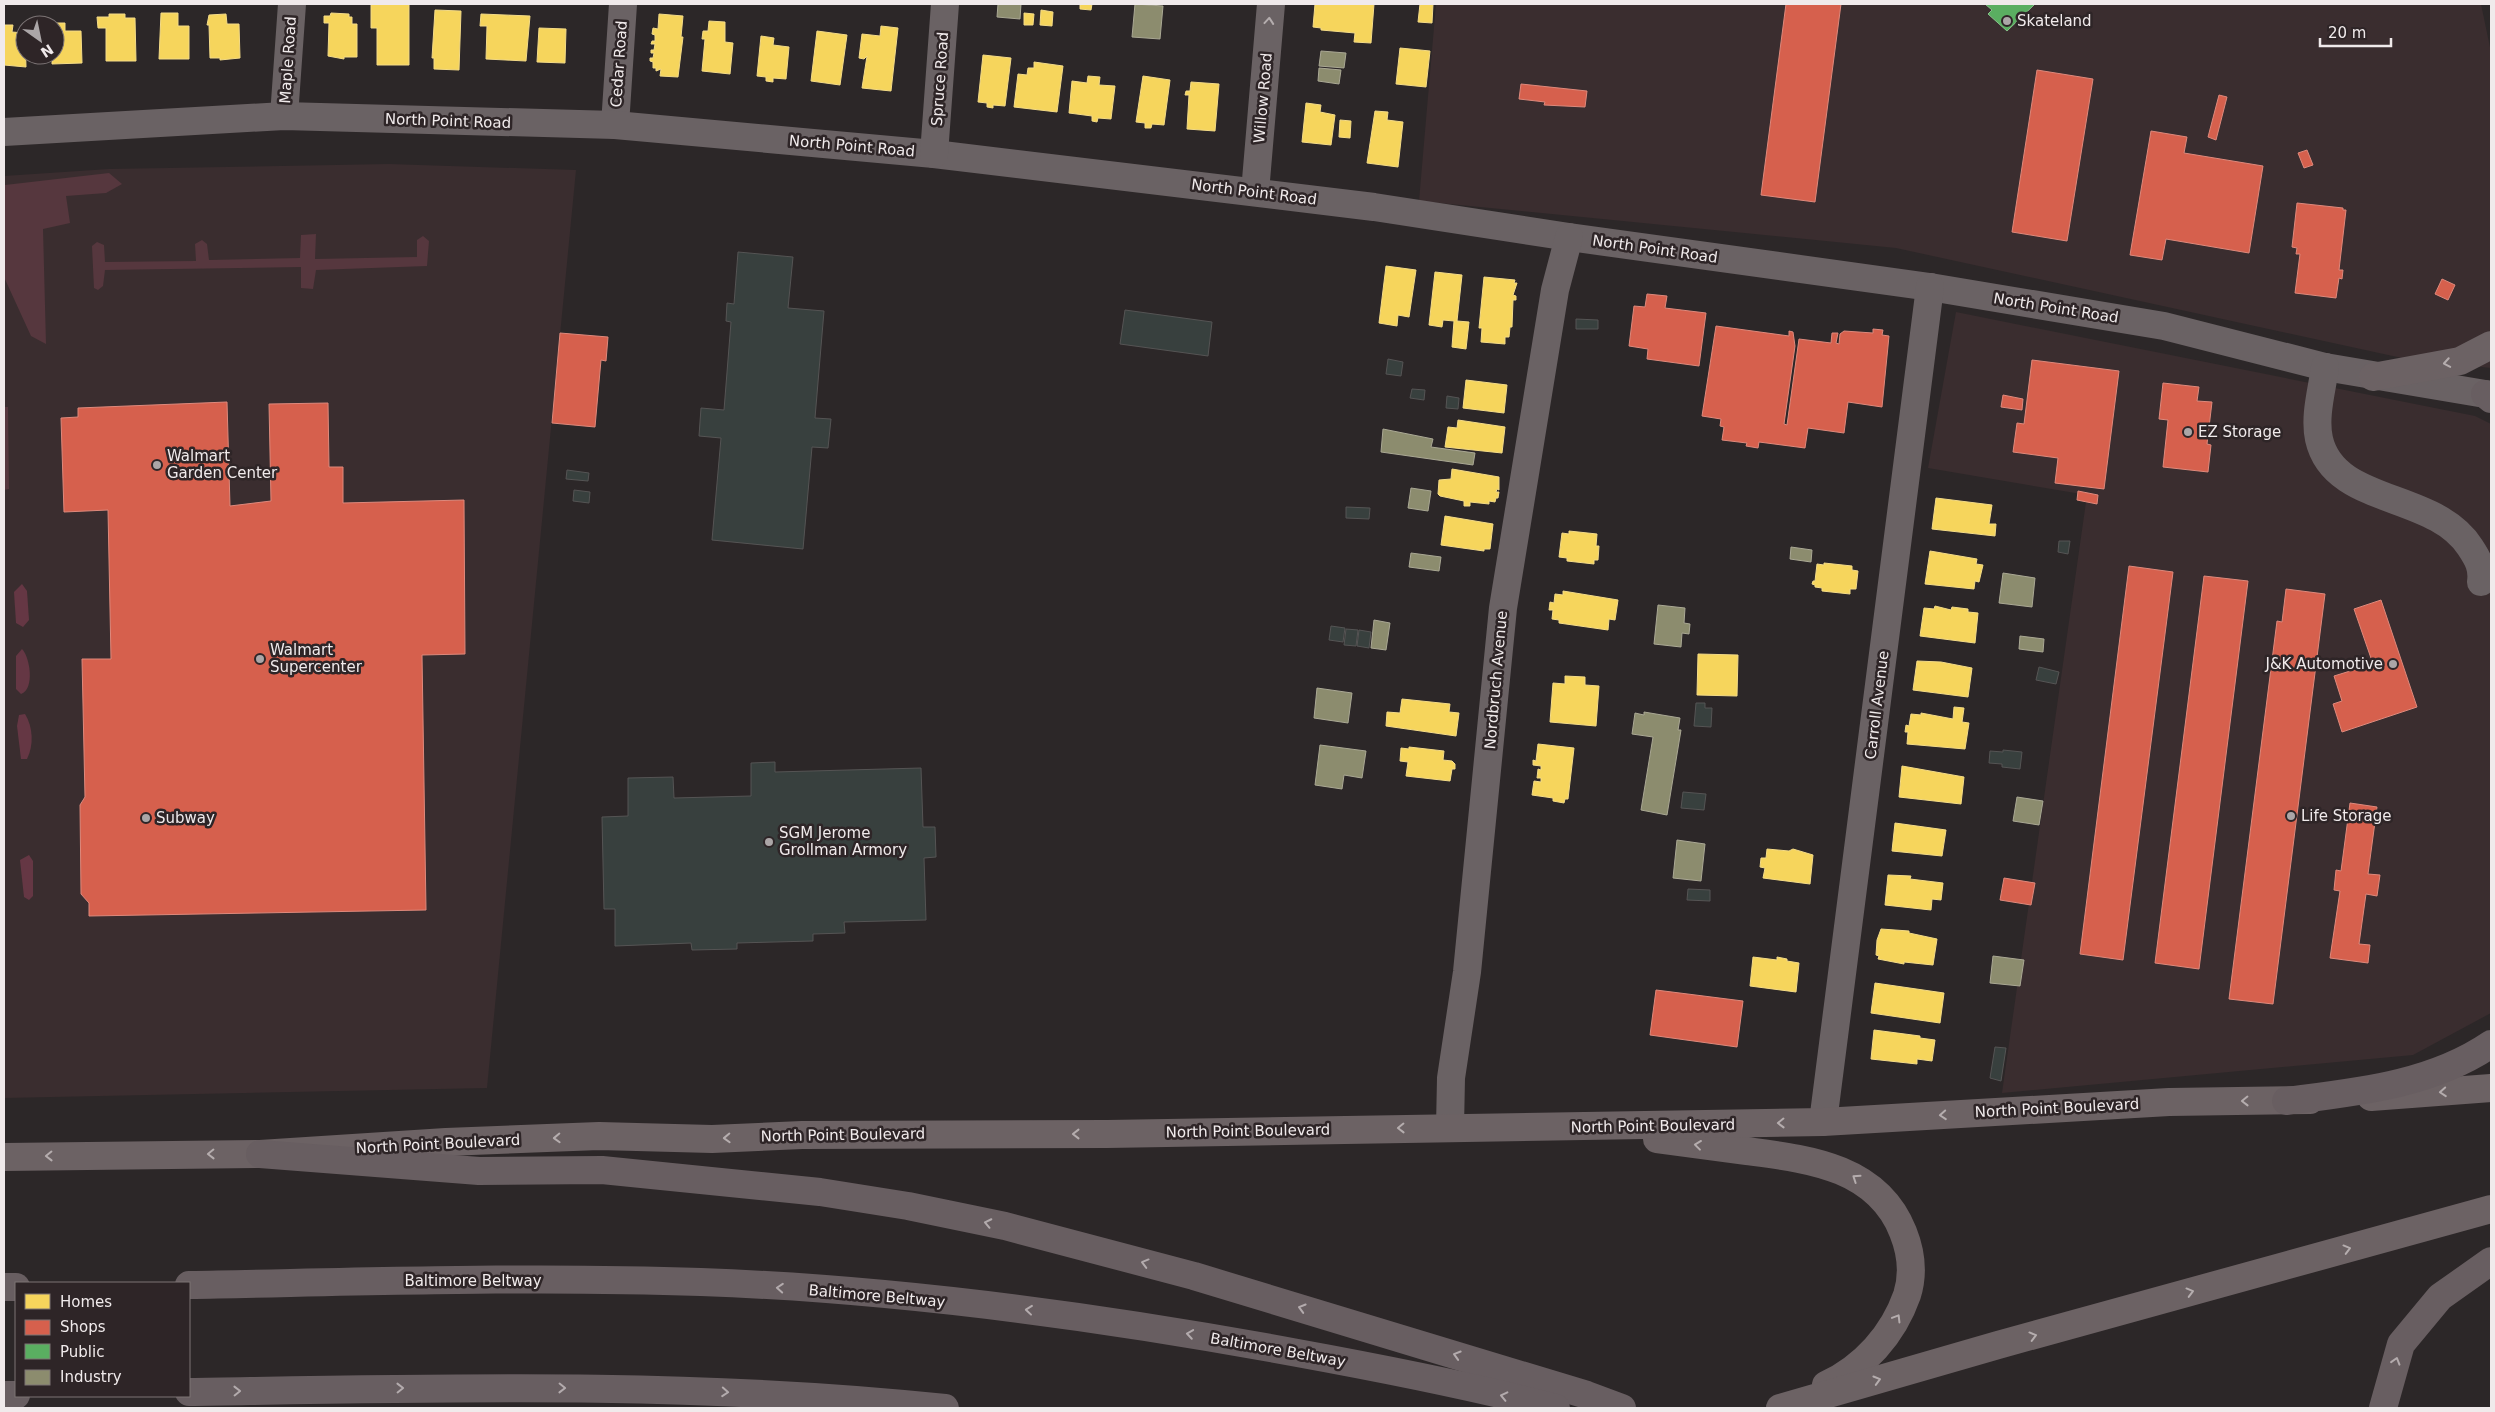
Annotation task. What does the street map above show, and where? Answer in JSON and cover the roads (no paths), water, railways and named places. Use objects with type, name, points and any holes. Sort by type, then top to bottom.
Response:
[{"type":"highway","points":[[2286,1100],[2374,1090],[2455,1065],[2491,1044]]},
{"type":"highway","points":[[260,1154],[479,1171],[602,1170],[811,1191],[908,1206],[1004,1226],[1176,1271],[1587,1395],[1622,1408]]},
{"type":"highway","points":[[2383,1408],[2401,1344],[2440,1297],[2491,1261]]},
{"type":"highway","name":"Baltimore Beltway","points":[[190,1285],[483,1280],[702,1282],[879,1294],[1050,1312],[1218,1338],[1409,1374],[1554,1408]]},
{"type":"highway","points":[[190,1392],[487,1387],[702,1390],[875,1401],[944,1408]]},
{"type":"main road","points":[[2373,377],[2460,361],[2491,345]]},
{"type":"main road","name":"North Point Boulevard","points":[[4,1157],[260,1154],[446,1142],[599,1136],[712,1138],[802,1135],[1107,1134],[1450,1127],[1566,1128],[1823,1122],[2169,1102],[2388,1096],[2491,1088]]},
{"type":"main road","points":[[1566,1128],[1764,1153],[1830,1166],[1851,1175],[1871,1189],[1890,1209],[1909,1247],[1912,1267],[1909,1288],[1901,1312],[1872,1352],[1847,1375],[1778,1408]]},
{"type":"main road","points":[[1778,1408],[1998,1345],[2491,1209]]},
{"type":"street","name":"Maple Road","points":[[284,116],[292,4]]},
{"type":"street","name":"Cedar Road","points":[[615,125],[623,4]]},
{"type":"street","name":"Spruce Road","points":[[934,154],[946,4]]},
{"type":"street","name":"Willow Road","points":[[1255,192],[1271,4]]},
{"type":"street","name":"North Point Road","points":[[4,132],[284,116],[615,125],[934,154],[1374,207],[1569,237],[1930,287],[2164,326],[2325,368],[2489,396]]},
{"type":"street","name":"Nordbruch Avenue","points":[[1450,1127],[1451,1078],[1467,972],[1503,608],[1555,290],[1569,237]]},
{"type":"street","name":"Carroll Avenue","points":[[1823,1122],[1930,287]]},
{"type":"street","points":[[2325,368],[2317,423],[2318,438],[2329,462],[2343,476],[2362,487],[2428,512],[2446,521],[2462,534],[2476,556],[2482,572],[2481,582]]},
{"type":"place","name":"Skateland","points":[[2007,21]]},
{"type":"place","name":"EZ Storage","points":[[2188,432]]},
{"type":"place","name":"Walmart Garden Center","points":[[157,465]]},
{"type":"place","name":"Walmart Supercenter","points":[[260,659]]},
{"type":"place","name":"J&K Automotive","points":[[2393,664]]},
{"type":"place","name":"Life Storage","points":[[2291,816]]},
{"type":"place","name":"Subway","points":[[146,818]]},
{"type":"place","name":"SGM Jerome Grollman Armory","points":[[769,842]]}]
